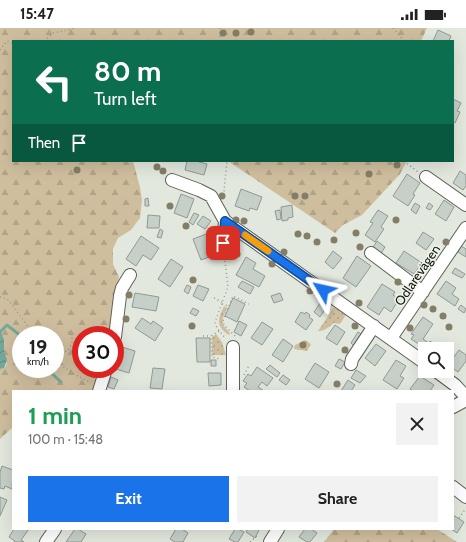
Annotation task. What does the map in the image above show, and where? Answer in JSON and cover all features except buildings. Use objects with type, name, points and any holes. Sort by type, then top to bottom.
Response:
[{"type":"street","points":[[421,174],[466,205]]},
{"type":"street","points":[[172,180],[211,196],[225,221],[418,358]]},
{"type":"street","points":[[223,243],[225,221]]},
{"type":"street","name":"Odlarevägen","points":[[391,338],[466,228]]},
{"type":"street","points":[[370,253],[423,292]]},
{"type":"street","points":[[116,326],[122,288],[130,275]]},
{"type":"street","points":[[351,364],[352,359],[374,326]]},
{"type":"street","points":[[233,390],[234,342]]},
{"type":"street","points":[[100,389],[103,378]]},
{"type":"street","points":[[446,378],[455,385],[466,397]]},
{"type":"street","points":[[454,406],[466,400]]},
{"type":"street","points":[[454,488],[466,497]]},
{"type":"street","points":[[46,542],[54,530]]},
{"type":"street","points":[[270,542],[277,530]]},
{"type":"path","points":[[45,40],[53,33],[76,28]]},
{"type":"path","points":[[220,28],[220,40]]},
{"type":"path","points":[[393,28],[403,40]]},
{"type":"path","points":[[0,50],[7,41],[12,42]]},
{"type":"path","points":[[217,206],[224,191],[227,162]]},
{"type":"path","points":[[405,162],[421,174]]},
{"type":"path","points":[[223,243],[228,287],[215,322],[219,331],[234,342]]},
{"type":"path","points":[[234,342],[224,325],[224,317],[228,306],[233,296],[249,304]]},
{"type":"path","points":[[0,297],[7,299],[10,302],[27,326]]},
{"type":"path","points":[[214,298],[228,306]]},
{"type":"path","points":[[64,352],[68,351],[72,343],[72,336],[67,330]]},
{"type":"path","points":[[203,336],[211,336],[219,331]]},
{"type":"path","points":[[211,336],[212,357],[217,358],[220,361]]},
{"type":"path","points":[[64,367],[100,389]]},
{"type":"path","points":[[459,518],[466,508]]},
{"type":"path","points":[[250,542],[259,534]]},
{"type":"green space","points":[[0,28],[427,28],[421,40],[12,40],[12,162],[133,162],[142,200],[140,218],[131,230],[118,238],[113,249],[113,264],[119,277],[111,326],[72,326],[72,378],[99,378],[95,390],[12,390],[12,428],[0,439],[0,369],[6,364],[0,329]]},
{"type":"green space","points":[[229,162],[406,162],[400,174],[362,215],[343,225],[335,233]]},
{"type":"green space","points":[[224,306],[227,308],[222,321],[230,333],[229,335],[221,328],[219,322]]},
{"type":"green space","points":[[334,307],[337,307],[347,313],[340,324],[334,323],[325,330],[318,331]]},
{"type":"green space","points":[[216,334],[222,342],[226,355],[212,355],[212,337]]},
{"type":"green space","points":[[305,340],[311,344],[307,351],[294,349],[295,345]]},
{"type":"green space","points":[[333,530],[439,530],[457,542],[324,542]]},
{"type":"water","points":[[0,329],[4,340],[4,351],[7,360],[4,368],[0,369]]},
{"type":"waterway","points":[[1,331],[7,325],[12,329]]},
{"type":"waterway","points":[[57,378],[61,382]]},
{"type":"slow traffic","points":[[245,235],[268,251]]},
{"type":"route","points":[[223,243],[225,221],[323,290]]}]
